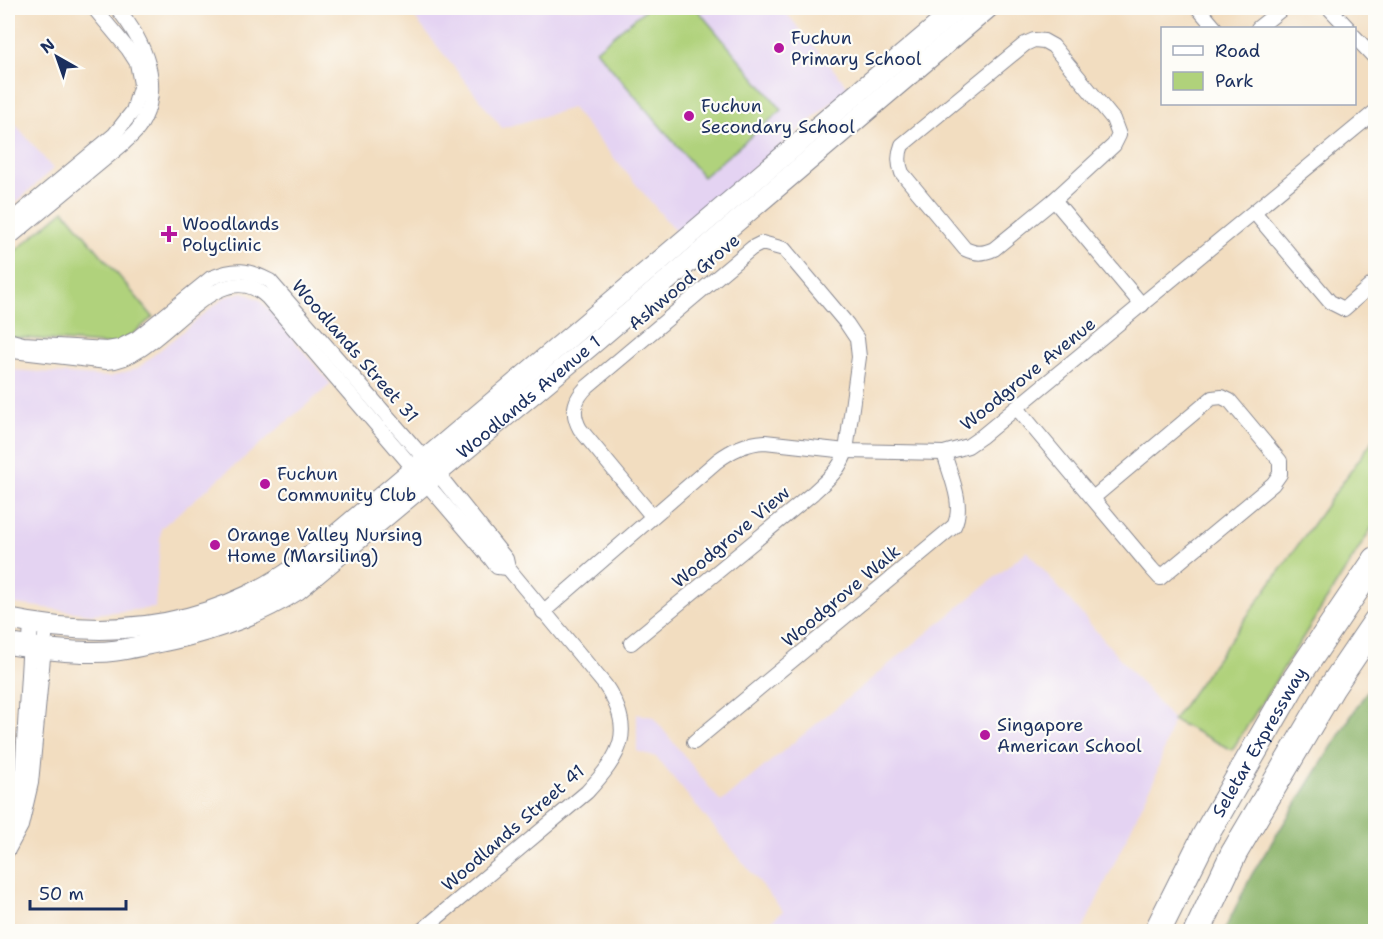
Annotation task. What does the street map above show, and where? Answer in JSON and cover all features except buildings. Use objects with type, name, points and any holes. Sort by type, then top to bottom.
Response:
[{"type":"highway","name":"Seletar Expressway","points":[[1157,932],[1205,836],[1295,680],[1376,560]]},
{"type":"highway","name":"Seletar Expressway","points":[[1197,932],[1234,853],[1332,687],[1376,622]]},
{"type":"main road","name":"Woodlands Avenue 1","points":[[8,644],[90,652],[119,651],[192,636],[242,619],[275,603],[310,580],[426,472],[958,8]]},
{"type":"main road","name":"Woodlands Avenue 1","points":[[8,619],[39,625],[108,630],[142,628],[182,621],[223,607],[284,576],[426,472],[988,8]]},
{"type":"street","points":[[8,224],[114,135],[133,111],[141,84],[137,63],[94,8]]},
{"type":"street","points":[[8,239],[140,128],[152,92],[151,75],[142,44],[117,8]]},
{"type":"street","points":[[1198,8],[1214,27]]},
{"type":"street","points":[[1259,27],[1284,8]]},
{"type":"street","points":[[1329,8],[1347,27]]},
{"type":"street","points":[[1356,38],[1376,59]]},
{"type":"street","points":[[1034,40],[1044,40],[1053,46],[1113,119],[1119,135],[1114,145],[1054,200],[994,249],[984,253],[974,253],[965,249],[902,173],[898,164],[902,145],[1025,44],[1034,40]]},
{"type":"street","name":"Woodgrove Avenue","points":[[543,612],[726,454],[753,443],[765,442],[846,451],[944,453],[968,446],[1376,111]]},
{"type":"street","points":[[1054,200],[1142,305]]},
{"type":"street","points":[[1254,212],[1330,302],[1344,309],[1376,281]]},
{"type":"street","name":"Ashwood Grove","points":[[652,516],[580,429],[574,413],[576,402],[588,386],[752,248],[762,243],[784,249],[847,324],[856,339],[859,357],[846,451]]},
{"type":"street","name":"Woodlands Street 31","points":[[8,340],[23,344],[107,349],[119,347],[136,338],[211,278],[226,272],[246,271],[270,281],[277,288],[426,472]]},
{"type":"street","name":"Woodlands Street 31","points":[[8,349],[21,353],[107,362],[122,360],[139,351],[216,291],[226,286],[244,284],[267,297],[426,472]]},
{"type":"street","points":[[1017,408],[1160,578],[1273,484],[1280,474],[1280,461],[1230,401],[1222,397],[1212,398],[1093,498]]},
{"type":"street","name":"Woodgrove View","points":[[631,643],[828,480],[843,461],[846,451]]},
{"type":"street","name":"Woodgrove Walk","points":[[694,742],[954,526],[959,507],[944,453]]},
{"type":"street","name":"Woodlands Street 41","points":[[420,932],[587,792],[610,765],[623,728],[622,717],[614,698],[508,568],[497,567],[426,472]]},
{"type":"street","points":[[8,850],[21,826],[31,783],[39,625]]},
{"type":"street","points":[[8,829],[22,776],[38,648]]},
{"type":"shaded area","name":"Fuchun Secondary School","points":[[407,8],[782,8],[849,88],[677,233],[572,108],[502,128]]},
{"type":"shaded area","points":[[8,115],[53,169],[8,210]]},
{"type":"shaded area","points":[[243,292],[260,300],[331,384],[161,528],[155,608],[91,614],[8,603],[8,368],[110,377],[138,368],[225,297]]},
{"type":"shaded area","name":"Singapore American School","points":[[1027,551],[1173,720],[1155,778],[1082,931],[760,931],[783,911],[656,757],[637,751],[637,714],[653,717],[721,802]]},
{"type":"green space","points":[[647,8],[696,8],[782,110],[703,177],[596,50]]},
{"type":"green space","points":[[64,210],[153,317],[128,338],[114,345],[11,337],[8,333],[8,257]]},
{"type":"green space","points":[[1375,437],[1375,523],[1232,750],[1173,720]]},
{"type":"green space","points":[[1375,678],[1375,931],[1224,931],[1252,874]]},
{"type":"place","name":"Fuchun Primary School","points":[[779,48]]},
{"type":"place","name":"Fuchun Secondary School","points":[[689,116]]},
{"type":"place","name":"Woodlands Polyclinic","points":[[169,234]]},
{"type":"place","name":"Fuchun Community Club","points":[[265,484]]},
{"type":"place","name":"Orange Valley Nursing Home (Marsiling)","points":[[215,545]]},
{"type":"place","name":"Singapore American School","points":[[985,735]]}]
